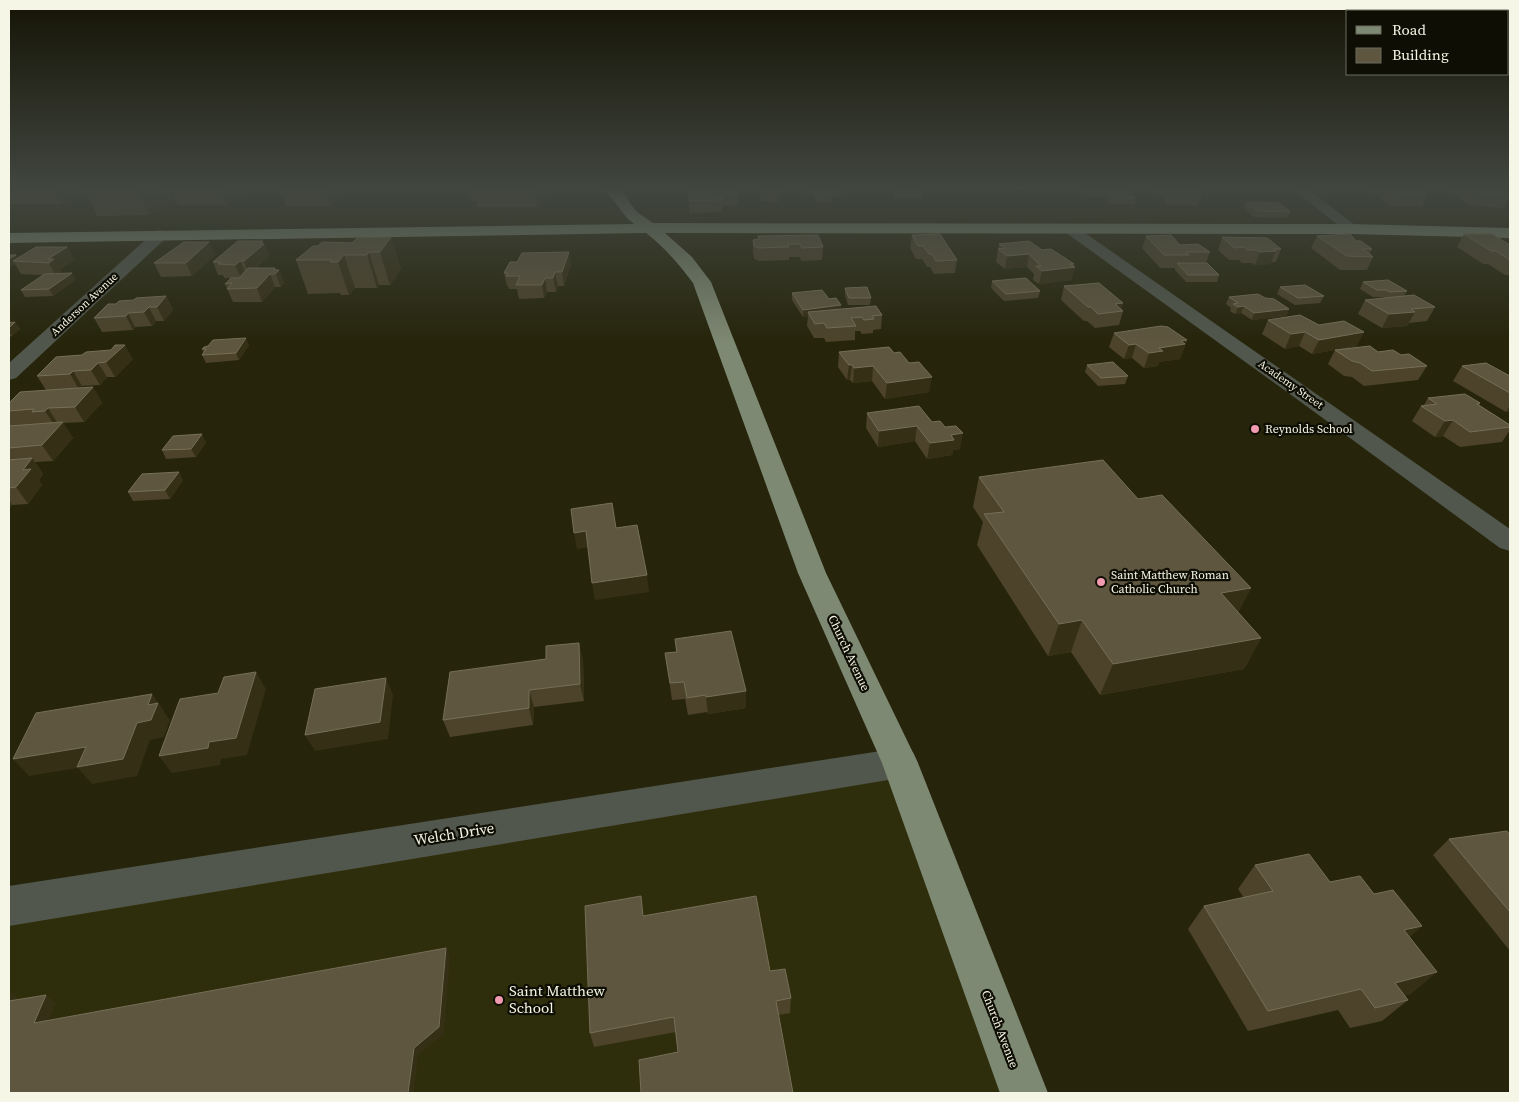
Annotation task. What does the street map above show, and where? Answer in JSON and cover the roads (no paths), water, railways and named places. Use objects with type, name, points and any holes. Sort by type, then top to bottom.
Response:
[{"type":"main road","name":"Church Avenue","points":[[663,239],[686,261],[702,282],[812,573],[900,763],[1024,1093]]},
{"type":"street","name":"Anderson Avenue","points":[[9,374],[155,239]]},
{"type":"street","name":"Academy Street","points":[[1085,239],[1506,535]]},
{"type":"street","name":"Welch Drive","points":[[9,906],[900,763]]},
{"type":"place","name":"Reynolds School","points":[[1255,429]]},
{"type":"place","name":"Saint Matthew Roman Catholic Church","points":[[1101,582]]},
{"type":"place","name":"Saint Matthew School","points":[[499,1000]]}]
